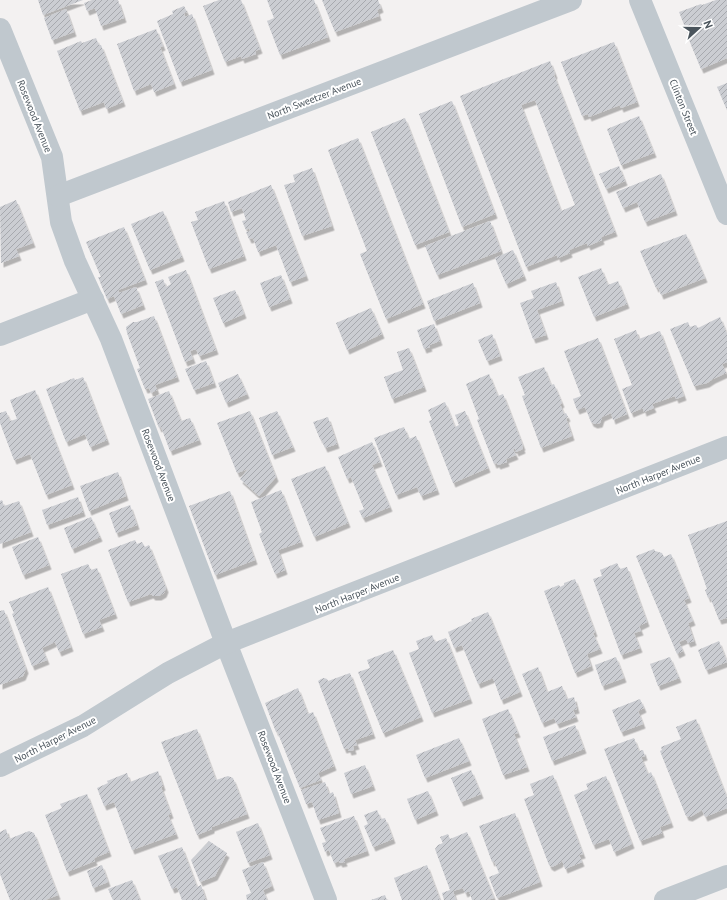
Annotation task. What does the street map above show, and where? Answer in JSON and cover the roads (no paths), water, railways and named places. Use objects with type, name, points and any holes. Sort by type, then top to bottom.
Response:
[{"type":"street","name":"North Sweetzer Avenue","points":[[58,196],[571,0]]},
{"type":"street","name":"Clinton Street","points":[[640,0],[727,214]]},
{"type":"street","name":"Rosewood Avenue","points":[[0,29],[52,158],[61,222],[75,261],[112,339],[226,643],[326,900]]},
{"type":"street","points":[[0,335],[92,299]]},
{"type":"street","name":"North Harper Avenue","points":[[0,766],[83,726],[168,673],[226,643],[727,447]]},
{"type":"street","points":[[665,900],[727,876]]}]
